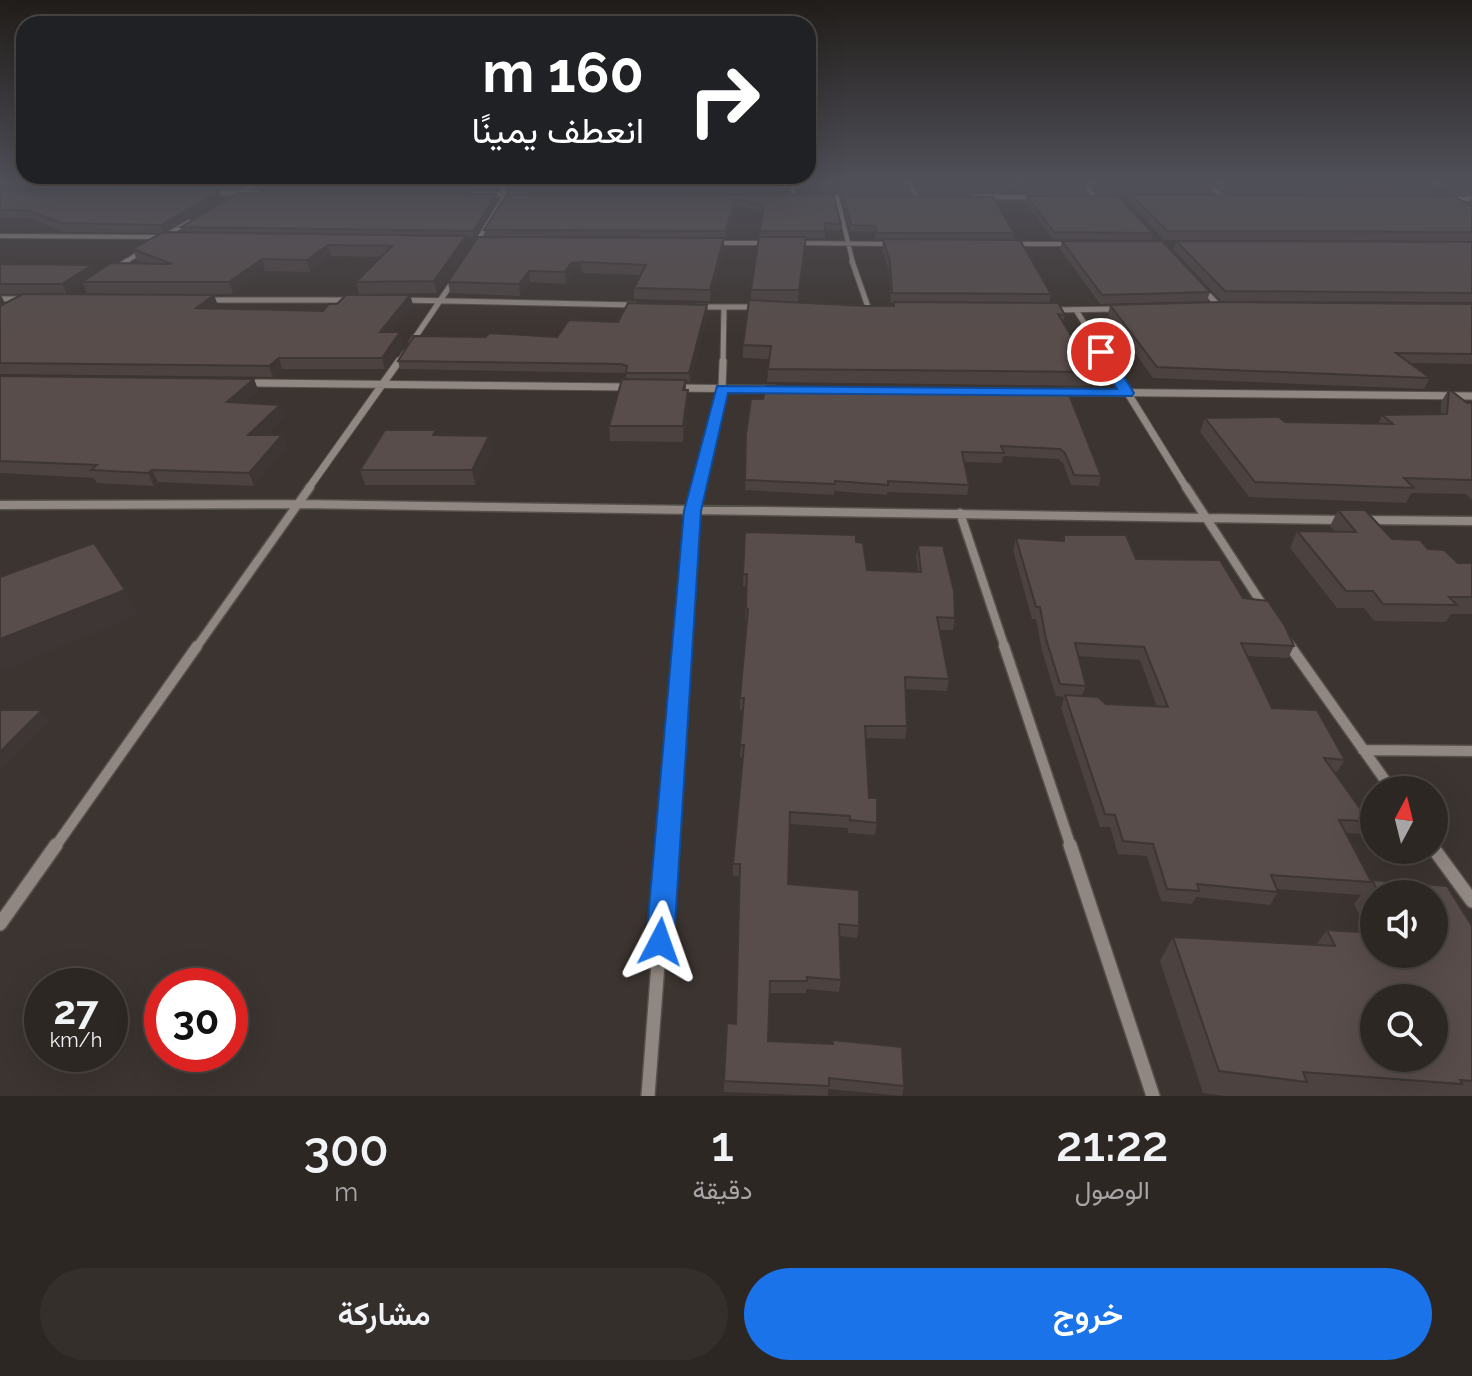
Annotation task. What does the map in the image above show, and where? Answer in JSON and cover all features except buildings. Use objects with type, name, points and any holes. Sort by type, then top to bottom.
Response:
[{"type":"street","points":[[104,276],[170,233]]},
{"type":"street","points":[[470,254],[482,233]]},
{"type":"street","points":[[844,233],[868,307]]},
{"type":"street","points":[[0,236],[178,238]]},
{"type":"street","points":[[461,242],[492,242]]},
{"type":"street","points":[[708,243],[769,243]]},
{"type":"street","points":[[785,243],[893,244]]},
{"type":"street","points":[[1003,244],[1081,244]]},
{"type":"street","points":[[0,924],[300,504],[463,265]]},
{"type":"street","points":[[1199,285],[1219,306]]},
{"type":"street","points":[[0,299],[25,299],[13,307]]},
{"type":"street","points":[[193,300],[364,300]]},
{"type":"street","points":[[395,300],[646,305]]},
{"type":"street","points":[[1203,306],[1234,306]]},
{"type":"street","points":[[693,307],[772,307]]},
{"type":"street","points":[[648,1096],[693,511],[722,389],[724,307]]},
{"type":"street","points":[[852,307],[883,307]]},
{"type":"street","points":[[1046,310],[1123,309]]},
{"type":"street","points":[[1076,310],[1268,613]]},
{"type":"street","points":[[239,383],[630,387]]},
{"type":"street","points":[[660,388],[784,389]]},
{"type":"street","points":[[1049,392],[1472,396]]},
{"type":"street","points":[[0,505],[300,504],[1346,520]]},
{"type":"street","points":[[960,513],[1153,1096]]},
{"type":"street","points":[[1362,520],[1472,521]]},
{"type":"street","points":[[1283,635],[1382,776]]},
{"type":"street","points":[[1363,750],[1472,751]]},
{"type":"street","points":[[1445,864],[1472,901]]},
{"type":"route","points":[[660,942],[693,511],[722,389],[1127,393],[1101,352]]}]
